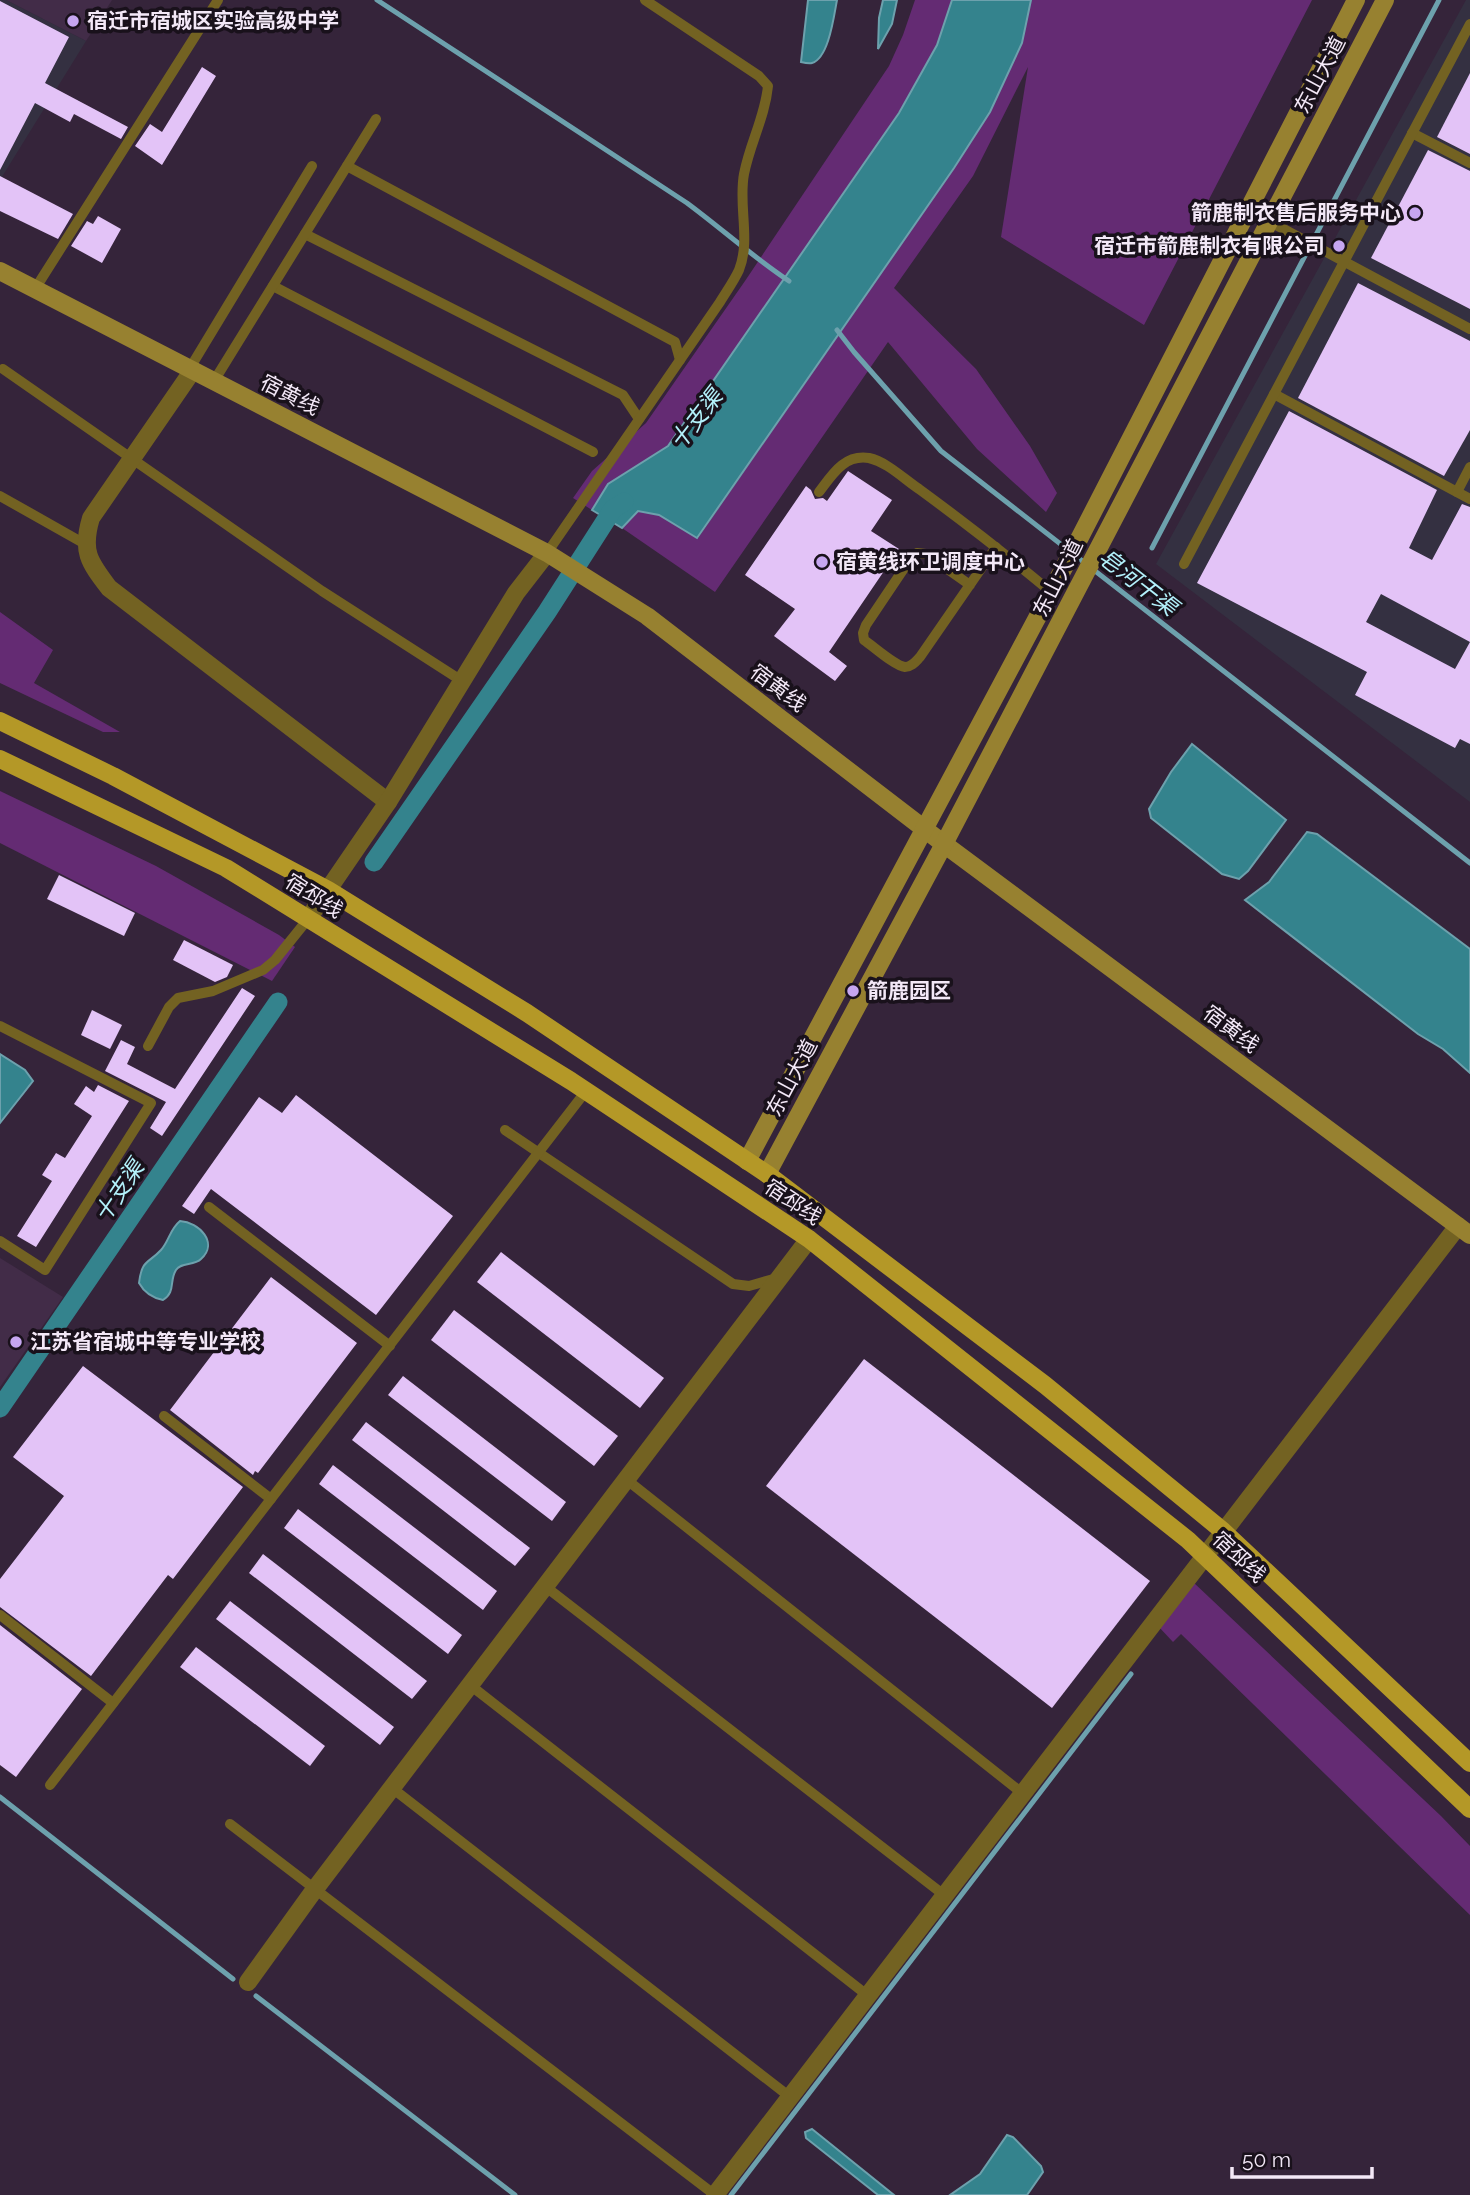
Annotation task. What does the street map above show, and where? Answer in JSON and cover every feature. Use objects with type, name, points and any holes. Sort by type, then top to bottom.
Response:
[{"type":"main road","name":"东山大道","points":[[747,1161],[1072,553],[1356,0]]},
{"type":"main road","name":"东山大道","points":[[766,1174],[944,844],[1385,0]]},
{"type":"main road","name":"宿黄线","points":[[0,271],[552,556],[647,616],[944,844],[1464,1230]]},
{"type":"main road","name":"宿邳线","points":[[0,721],[113,776],[328,890],[527,1013],[766,1174],[1045,1385],[1223,1531],[1470,1763]]},
{"type":"main road","name":"宿邳线","points":[[0,759],[226,868],[586,1091],[809,1239],[1205,1555],[1470,1808]]},
{"type":"street","points":[[192,369],[91,518],[85,544],[89,560],[108,588],[388,802]]},
{"type":"street","points":[[308,919],[388,802],[516,593],[552,556]]},
{"type":"street","points":[[715,2195],[1223,1531],[1464,1230]]},
{"type":"street","points":[[248,1982],[315,1889],[809,1239]]},
{"type":"lane","points":[[35,289],[218,0]]},
{"type":"lane","points":[[552,556],[639,419],[730,286],[742,258],[742,187],[768,86],[759,76],[645,0]]},
{"type":"lane","points":[[1184,564],[1470,24]]},
{"type":"lane","points":[[214,381],[376,119]]},
{"type":"lane","points":[[1412,133],[1470,163]]},
{"type":"lane","points":[[192,369],[312,166]]},
{"type":"lane","points":[[347,166],[675,342],[680,360]]},
{"type":"lane","points":[[1248,210],[1470,330]]},
{"type":"lane","points":[[305,234],[623,395],[639,419]]},
{"type":"lane","points":[[273,286],[593,452]]},
{"type":"lane","points":[[3,369],[322,591],[462,681]]},
{"type":"lane","points":[[1274,394],[1470,499]]},
{"type":"lane","points":[[819,492],[839,466],[854,460],[868,458],[887,466],[996,547],[1051,592]]},
{"type":"lane","points":[[1457,492],[1470,467]]},
{"type":"lane","points":[[0,496],[85,544]]},
{"type":"lane","points":[[970,585],[926,554],[917,553],[866,625],[864,640],[895,662],[905,667],[913,665],[970,585],[996,547]]},
{"type":"lane","points":[[148,1045],[169,1007],[178,998],[213,990],[263,970],[275,960],[308,919]]},
{"type":"lane","points":[[0,1026],[151,1103],[45,1270],[0,1241]]},
{"type":"lane","points":[[50,1785],[586,1091]]},
{"type":"lane","points":[[505,1130],[733,1284],[749,1286],[783,1276]]},
{"type":"lane","points":[[209,1207],[390,1346]]},
{"type":"lane","points":[[164,1416],[271,1499]]},
{"type":"lane","points":[[627,1480],[1022,1793]]},
{"type":"lane","points":[[545,1587],[944,1895]]},
{"type":"lane","points":[[0,1615],[113,1703]]},
{"type":"lane","points":[[470,1685],[867,1995]]},
{"type":"lane","points":[[392,1788],[790,2096]]},
{"type":"lane","points":[[230,1824],[715,2195]]},
{"type":"shaded area","points":[[0,0],[6,0],[86,41],[0,180]]},
{"type":"shaded area","name":"宿迁市宿城区实验高级中学","points":[[6,0],[112,0],[86,41]]},
{"type":"shaded area","points":[[915,0],[952,0],[937,45],[899,113],[668,446],[608,484],[592,510],[573,498],[592,471],[646,423],[745,281],[889,66]]},
{"type":"shaded area","points":[[1031,0],[1312,0],[1144,325],[1001,237],[1028,67],[973,176],[894,288],[976,369],[1030,446],[1057,493],[1046,512],[977,449],[888,342],[715,592],[622,528],[638,511],[659,515],[698,538],[990,112],[1022,43]]},
{"type":"shaded area","points":[[1466,0],[1470,0],[1470,802],[1156,564]]},
{"type":"shaded area","points":[[0,612],[53,650],[34,683],[120,732],[103,732],[0,683]]},
{"type":"shaded area","points":[[0,791],[156,866],[279,935],[295,947],[272,981],[0,843]]},
{"type":"shaded area","name":"江苏省宿城中等专业学校","points":[[0,1258],[63,1297],[0,1387]]},
{"type":"shaded area","points":[[1193,1582],[1470,1846],[1470,1915],[1181,1634],[1173,1642],[1158,1626]]},
{"type":"water","points":[[808,0],[837,0],[827,45],[812,63],[801,62]]},
{"type":"water","points":[[883,0],[897,0],[892,24],[878,49],[879,18]]},
{"type":"water","points":[[952,0],[1031,0],[1022,43],[990,112],[697,538],[659,515],[638,511],[622,528],[592,510],[608,484],[668,446],[899,113],[937,45]]},
{"type":"water","points":[[1192,744],[1286,820],[1239,879],[1222,874],[1151,818],[1149,809]]},
{"type":"water","points":[[1307,832],[1317,834],[1470,949],[1470,1073],[1443,1049],[1418,1034],[1245,900],[1269,882]]},
{"type":"water","points":[[0,1054],[25,1070],[33,1081],[0,1123]]},
{"type":"water","points":[[180,1221],[200,1229],[208,1246],[201,1259],[176,1270],[170,1293],[163,1300],[143,1289],[139,1283],[140,1275],[146,1263],[161,1250]]},
{"type":"water","points":[[812,2129],[894,2195],[878,2195],[806,2138],[805,2132]]},
{"type":"water","points":[[1007,2135],[1013,2137],[1041,2166],[1043,2172],[1027,2195],[950,2195],[980,2174]]},
{"type":"building","points":[[0,1],[69,37],[45,83],[128,127],[121,139],[74,114],[70,122],[35,103],[0,170]]},
{"type":"building","points":[[202,67],[216,76],[162,165],[135,146],[150,124],[162,132]]},
{"type":"building","points":[[1470,73],[1470,154],[1437,137]]},
{"type":"building","points":[[1428,150],[1470,171],[1470,309],[1371,258]]},
{"type":"building","points":[[0,176],[73,214],[58,239],[0,211]]},
{"type":"building","points":[[98,216],[121,229],[102,263],[71,246],[87,221],[93,224]]},
{"type":"building","points":[[1358,283],[1470,341],[1470,430],[1444,476],[1298,398]]},
{"type":"building","points":[[1289,411],[1437,490],[1409,548],[1432,560],[1462,504],[1470,507],[1470,642],[1470,744],[1460,739],[1455,748],[1355,695],[1367,672],[1197,583]],"holes":[[[1381,594],[1470,642],[1455,669],[1366,622]]]},
{"type":"building","name":"宿黄线环卫调度中心","points":[[848,471],[892,500],[871,531],[899,549],[829,652],[847,666],[835,681],[774,636],[795,609],[745,575],[806,486],[815,499],[823,498],[827,501]]},
{"type":"building","points":[[59,875],[135,913],[124,936],[47,899]]},
{"type":"building","points":[[184,940],[233,965],[227,977],[215,982],[173,960]]},
{"type":"building","points":[[242,988],[255,996],[162,1136],[150,1128],[166,1102],[105,1071],[121,1040],[135,1047],[127,1064],[175,1089]]},
{"type":"building","points":[[92,1010],[122,1025],[110,1049],[81,1035]]},
{"type":"building","points":[[98,1085],[129,1101],[36,1247],[17,1236],[52,1181],[42,1175],[56,1153],[65,1158],[92,1116],[74,1104],[86,1086],[94,1092]]},
{"type":"building","points":[[296,1095],[453,1216],[376,1315],[211,1189],[194,1214],[182,1206],[259,1097],[282,1113]]},
{"type":"building","points":[[501,1252],[664,1378],[640,1408],[477,1282]]},
{"type":"building","points":[[271,1277],[357,1343],[258,1473],[255,1471],[253,1475],[170,1410]]},
{"type":"building","points":[[454,1310],[618,1436],[594,1466],[431,1340]]},
{"type":"building","points":[[864,1359],[1150,1581],[1052,1708],[766,1486]]},
{"type":"building","points":[[83,1366],[243,1487],[173,1579],[168,1575],[91,1676],[0,1607],[0,1579],[64,1496],[13,1457]]},
{"type":"building","points":[[403,1376],[566,1502],[552,1521],[388,1395]]},
{"type":"building","points":[[366,1422],[530,1548],[515,1566],[352,1440]]},
{"type":"building","points":[[333,1465],[497,1591],[483,1610],[319,1484]]},
{"type":"building","points":[[298,1509],[462,1635],[448,1654],[284,1528]]},
{"type":"building","points":[[263,1554],[427,1681],[412,1699],[249,1573]]},
{"type":"building","points":[[230,1601],[394,1727],[380,1745],[216,1619]]},
{"type":"building","points":[[0,1625],[82,1689],[16,1777],[0,1765]]},
{"type":"building","points":[[196,1647],[325,1746],[310,1766],[180,1667]]},
{"type":"waterway","points":[[377,0],[687,203],[789,281]]},
{"type":"waterway","points":[[1152,548],[1439,0]]},
{"type":"waterway","name":"皂河干渠","points":[[837,330],[941,451],[1470,863]]},
{"type":"waterway","name":"十支渠","points":[[374,862],[547,612],[613,509],[624,502]]},
{"type":"waterway","name":"十支渠","points":[[0,1408],[278,1002]]},
{"type":"waterway","points":[[731,2195],[1131,1674]]},
{"type":"waterway","points":[[0,1797],[233,1979]]},
{"type":"waterway","points":[[256,1996],[515,2195]]},
{"type":"place","name":"宿迁市宿城区实验高级中学","points":[[73,21]]},
{"type":"place","name":"箭鹿制衣售后服务中心","points":[[1415,213]]},
{"type":"place","name":"宿迁市箭鹿制衣有限公司","points":[[1339,246]]},
{"type":"place","name":"宿黄线环卫调度中心","points":[[822,562]]},
{"type":"place","name":"箭鹿园区","points":[[853,991]]},
{"type":"place","name":"江苏省宿城中等专业学校","points":[[16,1342]]}]
